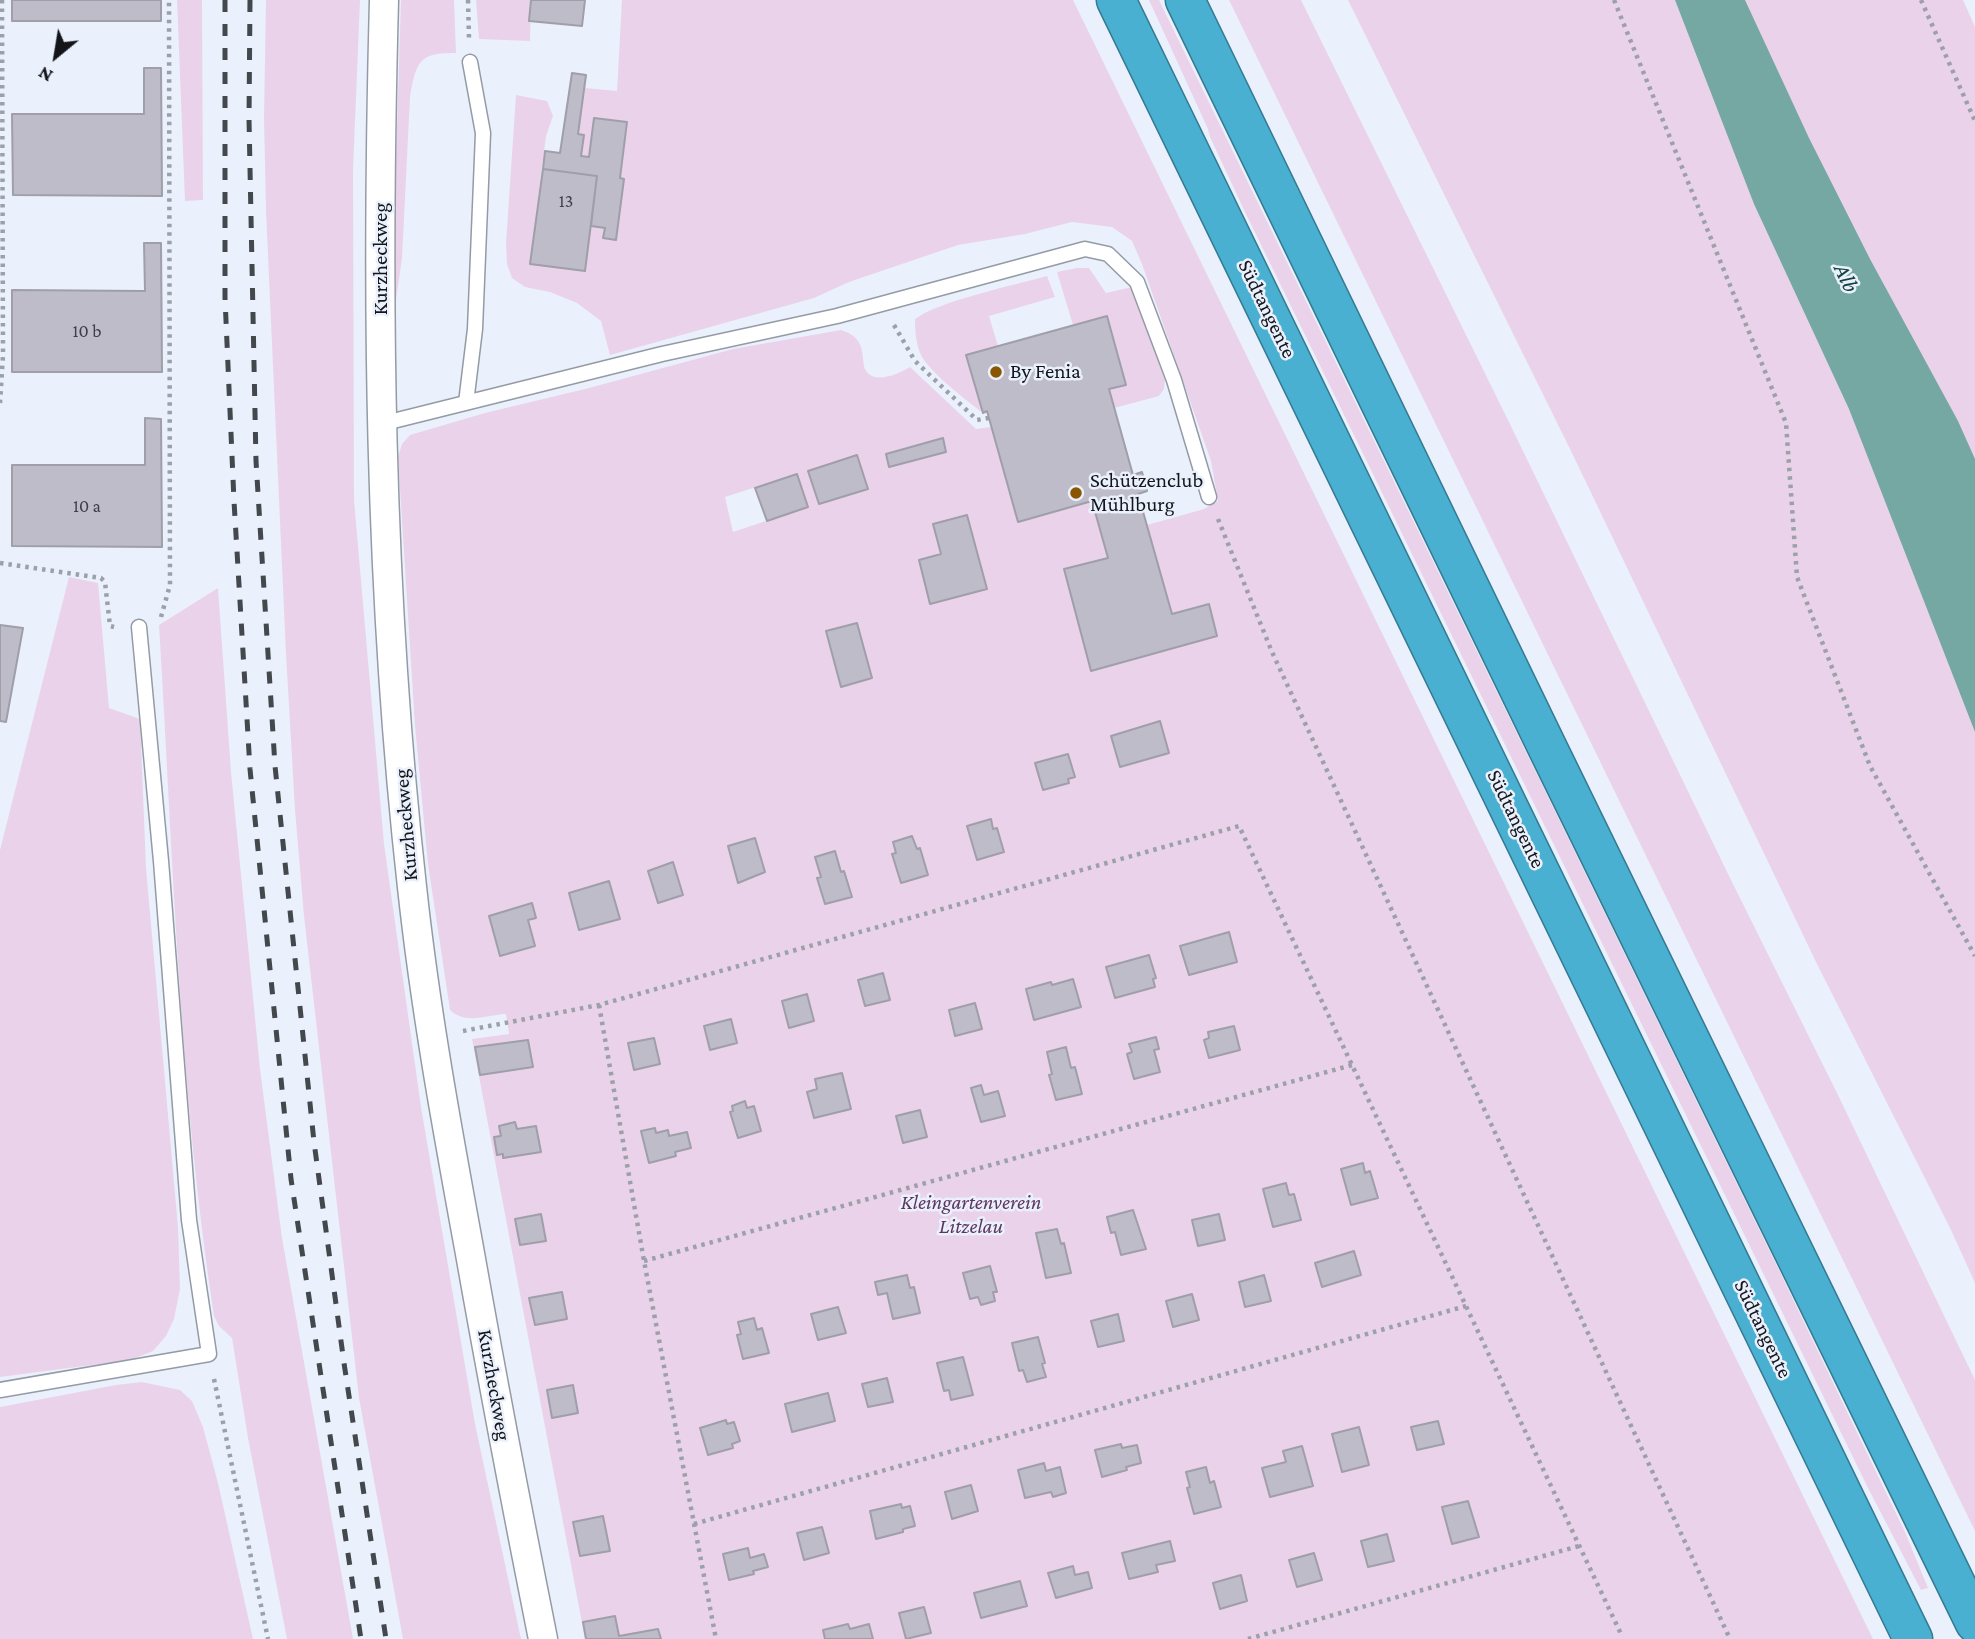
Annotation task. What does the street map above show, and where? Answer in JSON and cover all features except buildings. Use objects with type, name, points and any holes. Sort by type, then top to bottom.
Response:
[{"type":"highway","name":"Südtangente","points":[[1116,0],[1913,1639]]},
{"type":"highway","points":[[1185,0],[1975,1623]]},
{"type":"street","name":"Kurzheckweg","points":[[384,0],[381,109],[381,424],[388,593],[412,886],[431,1036],[513,1490],[543,1639]]},
{"type":"lane","points":[[466,403],[475,329],[483,133],[470,62]]},
{"type":"lane","points":[[381,424],[662,354],[837,316],[1084,249],[1108,254],[1138,282],[1174,380],[1209,497]]},
{"type":"lane","points":[[0,1391],[209,1354],[189,1220],[161,861],[139,627]]},
{"type":"path","points":[[0,403],[2,0]]},
{"type":"path","points":[[139,627],[155,625],[163,614],[170,585],[169,0]]},
{"type":"path","points":[[468,0],[470,62]]},
{"type":"path","points":[[1614,0],[1786,423],[1797,577],[1870,766],[1975,956]]},
{"type":"path","points":[[1921,0],[1975,121]]},
{"type":"path","points":[[881,303],[915,361],[977,420],[989,418]]},
{"type":"path","points":[[1209,497],[1272,652],[1730,1639]]},
{"type":"path","points":[[0,563],[101,578],[106,582],[107,607]]},
{"type":"path","points":[[431,1036],[599,1006],[1238,826],[1621,1634]]},
{"type":"path","points":[[599,1006],[716,1639]]},
{"type":"path","points":[[644,1261],[1352,1065]]},
{"type":"path","points":[[694,1524],[1466,1306]]},
{"type":"path","points":[[209,1354],[268,1639]]},
{"type":"path","points":[[1248,1639],[1580,1546]]},
{"type":"green space","points":[[177,0],[202,0],[203,200],[185,201]]},
{"type":"green space","points":[[266,0],[360,0],[353,170],[354,500],[384,844],[421,1107],[475,1424],[521,1639],[403,1639],[359,1398],[304,916],[295,810],[266,211]]},
{"type":"green space","points":[[401,0],[454,0],[456,53],[427,57],[417,67],[415,75],[410,97],[402,258],[395,307],[395,193]]},
{"type":"green space","points":[[476,0],[531,0],[530,41],[479,39]]},
{"type":"green space","name":"Kleingartenverein Litzelau","points":[[622,0],[1073,0],[1873,1639],[585,1639],[472,1039],[509,1034],[506,1014],[469,1018],[456,1015],[450,1010],[428,864],[415,726],[398,457],[402,444],[410,435],[485,413],[733,349],[841,330],[851,334],[860,343],[865,368],[869,374],[874,377],[887,377],[910,367],[976,429],[991,427],[1092,501],[1108,558],[1064,570],[1091,671],[1217,636],[1209,604],[1172,614],[1147,525],[1204,509],[1218,501],[1211,461],[1132,241],[1112,227],[1072,222],[1025,234],[958,245],[849,282],[814,298],[610,355],[601,321],[577,303],[550,292],[525,287],[512,278],[507,264],[506,243],[516,95],[547,101],[553,116],[546,136],[530,264],[591,226],[605,228],[604,238],[624,179],[620,178],[627,123],[594,118],[589,157],[581,156],[578,134],[585,88],[617,91]],"holes":[[[856,455],[868,489],[819,504],[808,471]],[[797,474],[808,507],[733,532],[725,497]],[[967,515],[987,589],[930,604],[919,560],[941,554],[934,524]],[[857,624],[872,678],[841,687],[826,631]]]},
{"type":"green space","points":[[1149,0],[1159,0],[1776,1264],[1905,1532],[1928,1588],[1921,1590],[1868,1488],[1245,212]]},
{"type":"green space","points":[[1229,0],[1301,0],[1837,1093],[1975,1380],[1975,1531]]},
{"type":"green space","points":[[1348,0],[1963,0],[1975,27],[1975,1283],[1817,964],[1571,451]]},
{"type":"green space","points":[[1089,268],[1106,293],[1132,287],[1165,380],[1164,389],[1159,396],[1114,408],[1109,389],[1107,316],[1073,325],[1057,272]]},
{"type":"green space","points":[[1047,276],[1055,297],[989,316],[998,346],[967,355],[983,413],[927,364],[918,348],[915,319],[959,300]]},
{"type":"green space","points":[[69,577],[98,583],[109,708],[140,719],[146,868],[178,1227],[180,1289],[174,1319],[166,1336],[153,1351],[130,1360],[0,1377],[0,850]]},
{"type":"green space","points":[[218,588],[231,772],[260,1069],[282,1238],[353,1639],[287,1639],[248,1438],[232,1338],[219,1326],[214,1316],[202,1230],[185,1057],[159,625]]},
{"type":"green space","points":[[142,1382],[180,1390],[192,1401],[203,1427],[218,1483],[253,1639],[0,1639],[0,1407]]},
{"type":"water","name":"Alb","points":[[1675,0],[1745,0],[1809,138],[1870,259],[1958,421],[1975,459],[1975,732],[1849,409],[1754,204]]},
{"type":"railway","points":[[225,0],[225,298],[250,769],[291,1179],[361,1639]]},
{"type":"railway","points":[[250,0],[249,119],[256,461],[275,766],[314,1142],[386,1639]]},
{"type":"place","name":"By Fenia","points":[[996,372]]},
{"type":"place","name":"Schützenclub Mühlburg","points":[[1076,493]]}]
